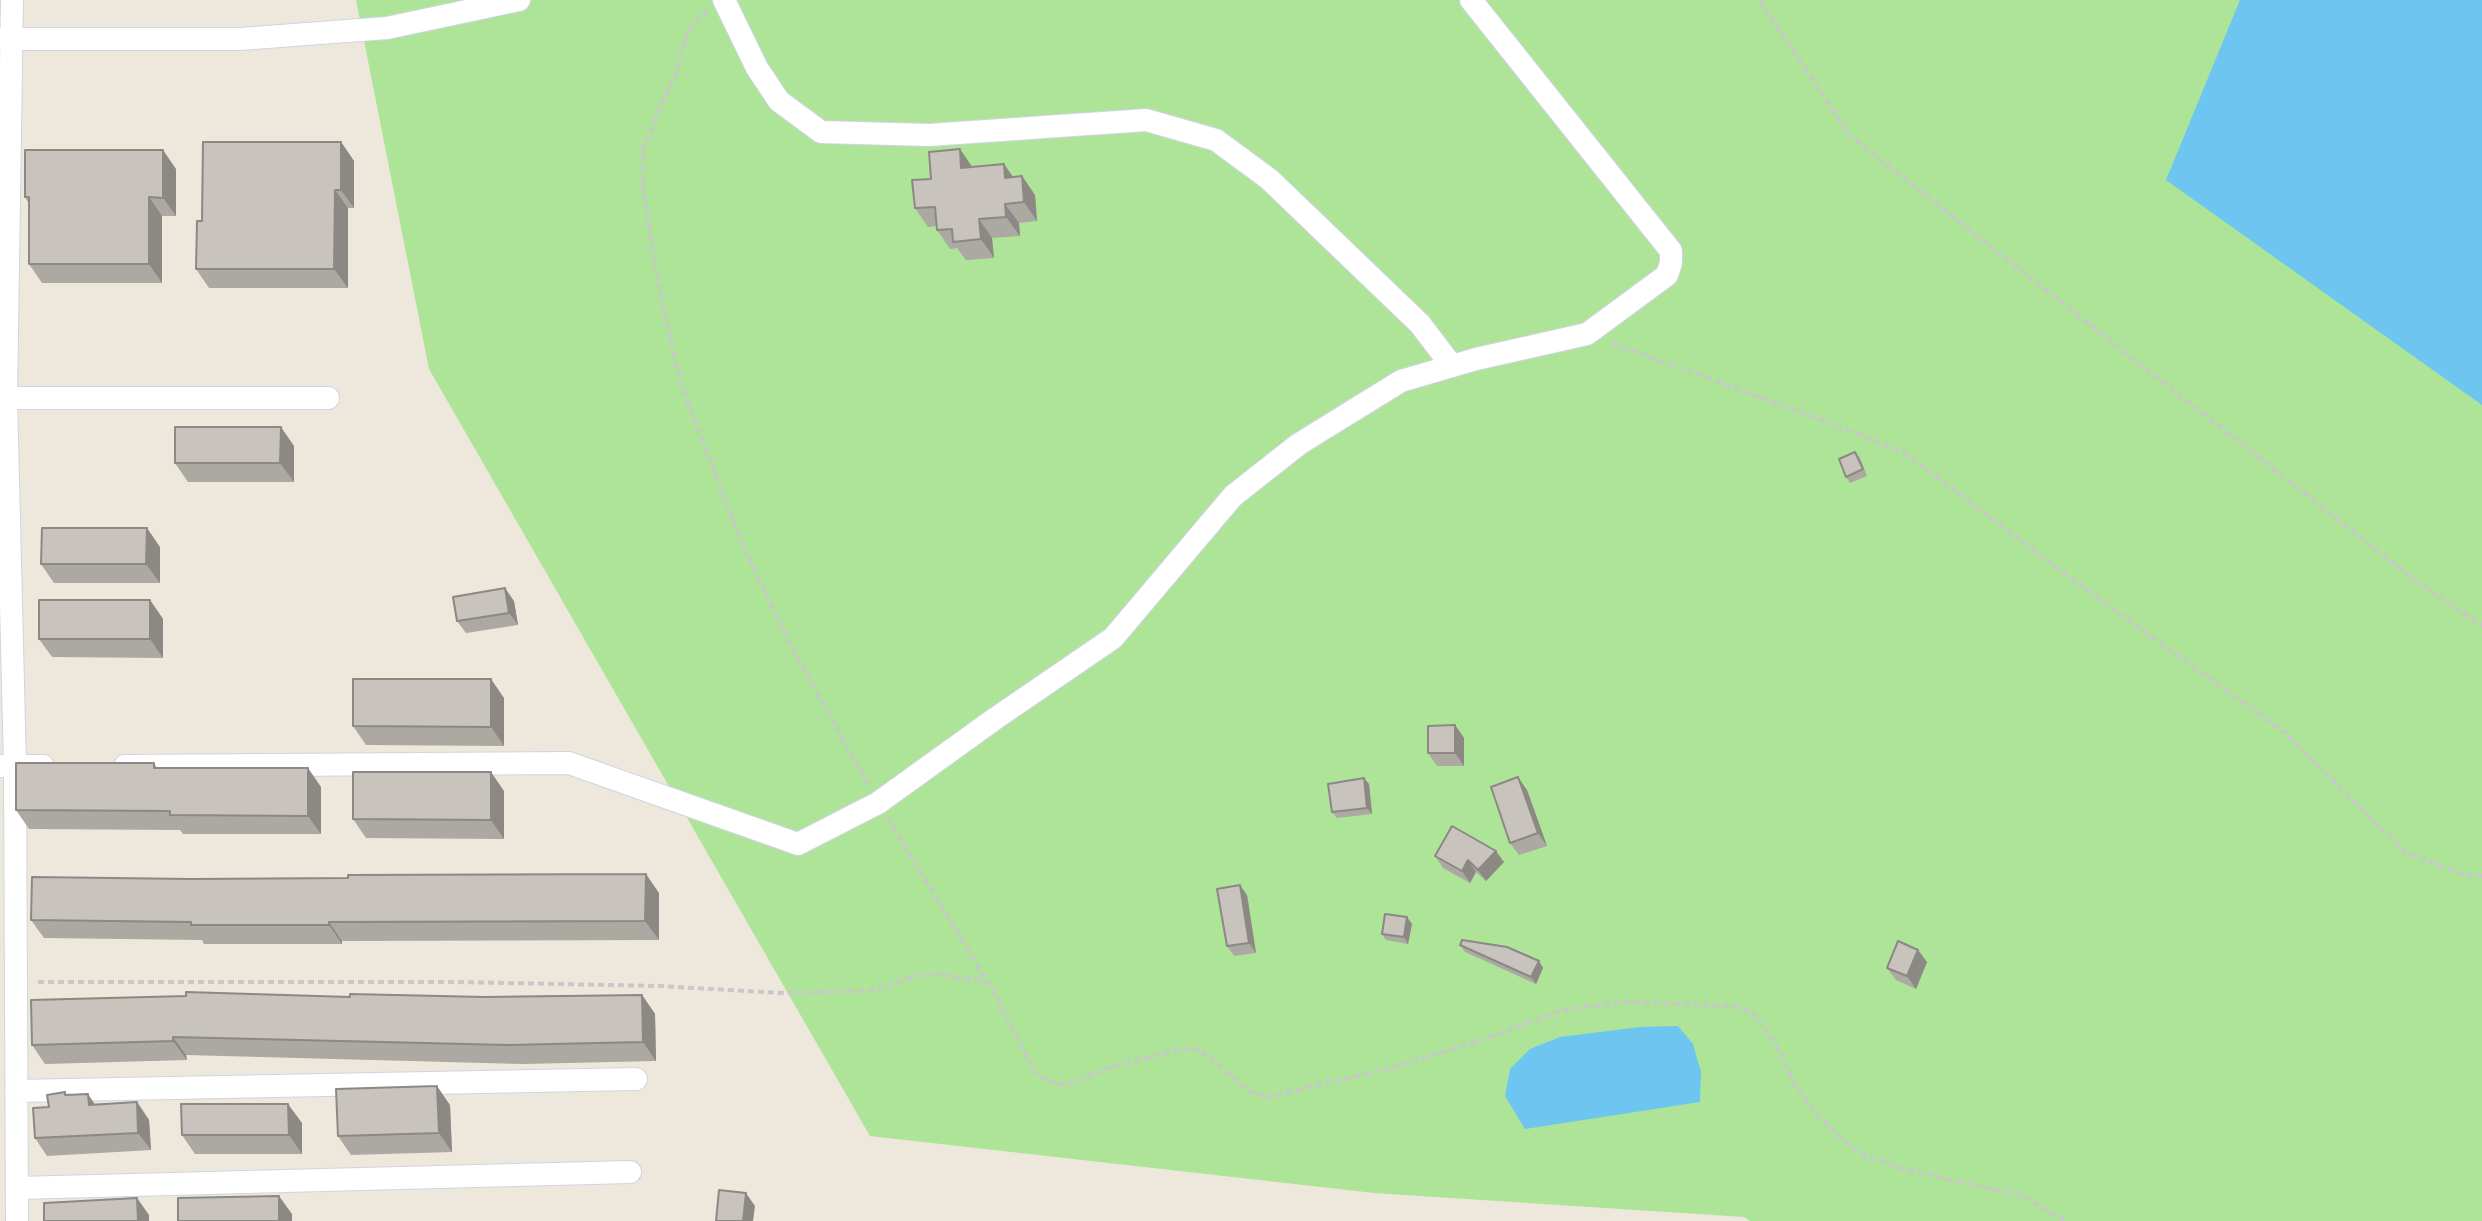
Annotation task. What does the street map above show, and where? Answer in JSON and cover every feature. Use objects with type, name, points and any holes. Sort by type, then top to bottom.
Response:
[{"type":"street","points":[[12,0],[5,39],[3,398],[8,951],[16,982],[16,1091],[8,1120],[13,1201],[630,1172]]},
{"type":"street","points":[[5,39],[240,39],[373,29],[519,0]]},
{"type":"street","points":[[110,766],[569,763],[798,844],[878,803],[1113,638],[1233,496],[1299,444],[1401,381],[1587,334],[1667,275],[1671,251],[1471,0]]},
{"type":"street","points":[[716,4],[779,101],[821,132],[929,135],[1146,120],[1216,140],[1291,199],[1420,324],[1452,366]]},
{"type":"street","points":[[3,398],[328,398]]},
{"type":"street","points":[[8,766],[63,766]]},
{"type":"street","points":[[16,1091],[636,1079]]},
{"type":"path","points":[[1760,0],[1849,135],[2416,581],[2482,625]]},
{"type":"path","points":[[716,4],[689,29],[675,76],[643,150],[643,189],[657,277],[680,381],[742,544],[791,646],[878,803],[988,983],[1034,1071],[1046,1081],[1064,1085],[1116,1066],[1182,1049],[1199,1049],[1249,1091],[1267,1097],[1391,1068],[1494,1036],[1560,1011],[1629,1002],[1734,1006],[1753,1013],[1778,1048],[1793,1081],[1811,1107],[1836,1134],[1865,1156],[1904,1169],[2022,1196],[2066,1221]]},
{"type":"path","points":[[1587,334],[1905,453],[2285,733],[2405,852],[2463,874],[2482,876]]},
{"type":"path","points":[[16,982],[457,982],[659,986],[782,993],[869,991],[916,976],[937,974],[988,983]]},
{"type":"green space","points":[[356,0],[2482,0],[2482,1221],[1750,1221],[1744,1217],[1374,1193],[870,1136],[429,369]]},
{"type":"water","points":[[2240,0],[2482,0],[2482,405],[2166,180]]},
{"type":"water","points":[[1678,1026],[1693,1044],[1701,1072],[1700,1102],[1525,1129],[1505,1096],[1510,1069],[1530,1049],[1560,1037],[1640,1027]]},
{"type":"building","points":[[203,142],[341,142],[341,190],[335,190],[334,269],[196,269],[197,221],[202,221]]},
{"type":"building","points":[[960,149],[961,168],[1004,164],[1005,178],[1022,176],[1024,202],[1005,204],[1006,217],[979,219],[981,239],[953,242],[952,229],[937,230],[935,207],[915,208],[912,180],[931,179],[929,152]]},
{"type":"building","points":[[25,150],[163,150],[163,198],[149,197],[149,264],[29,264]]},
{"type":"building","points":[[175,427],[281,427],[280,463],[175,463]]},
{"type":"building","points":[[1855,452],[1863,469],[1846,477],[1839,459]]},
{"type":"building","points":[[42,528],[147,528],[146,564],[41,564]]},
{"type":"building","points":[[505,588],[509,613],[457,621],[453,597]]},
{"type":"building","points":[[39,600],[150,600],[150,639],[39,639]]},
{"type":"building","points":[[353,679],[491,679],[491,727],[353,726]]},
{"type":"building","points":[[1455,725],[1455,753],[1428,753],[1428,726]]},
{"type":"building","points":[[16,763],[154,763],[154,768],[308,768],[308,816],[16,810]]},
{"type":"building","points":[[353,772],[491,772],[491,820],[353,819]]},
{"type":"building","points":[[1518,777],[1538,833],[1510,843],[1491,787]]},
{"type":"building","points":[[1364,778],[1367,808],[1332,812],[1328,784]]},
{"type":"building","points":[[1452,826],[1496,851],[1478,870],[1468,860],[1462,871],[1435,856]]},
{"type":"building","points":[[646,874],[645,921],[191,925],[191,922],[31,920],[32,877],[191,879]]},
{"type":"building","points":[[1240,885],[1249,943],[1227,946],[1217,889]]},
{"type":"building","points":[[1385,914],[1407,917],[1404,937],[1382,934]]},
{"type":"building","points":[[1462,940],[1507,947],[1539,961],[1531,977],[1460,945]]},
{"type":"building","points":[[1898,941],[1918,950],[1907,976],[1887,968]]},
{"type":"building","points":[[186,992],[350,997],[350,994],[484,997],[642,995],[643,1042],[508,1045],[173,1037],[173,1041],[32,1045],[31,1000],[186,996]]},
{"type":"building","points":[[437,1086],[439,1133],[338,1136],[336,1089]]},
{"type":"building","points":[[65,1092],[65,1095],[88,1094],[89,1105],[137,1102],[138,1133],[35,1138],[33,1108],[49,1107],[47,1095]]},
{"type":"building","points":[[181,1104],[288,1104],[289,1135],[182,1135]]},
{"type":"building","points":[[719,1190],[746,1193],[743,1221],[716,1221]]},
{"type":"building","points":[[279,1196],[279,1221],[178,1221],[178,1198]]},
{"type":"building","points":[[137,1198],[138,1221],[44,1221],[44,1203]]}]
